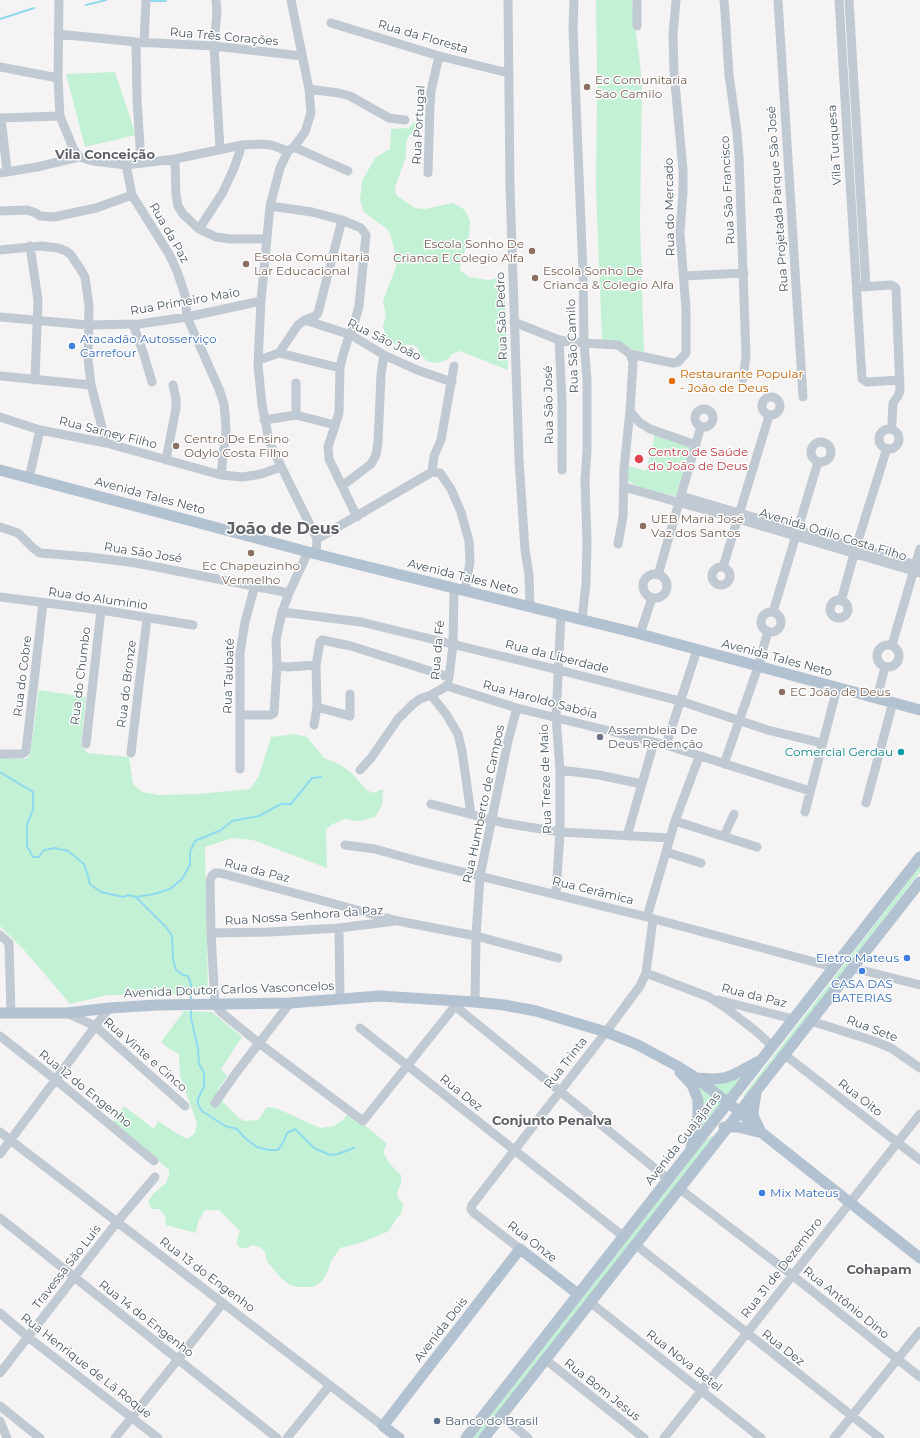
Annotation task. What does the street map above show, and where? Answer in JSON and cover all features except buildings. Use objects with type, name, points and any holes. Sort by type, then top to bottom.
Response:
[{"type":"main road","name":"Avenida Tales Neto","points":[[0,470],[312,553],[640,634],[920,710]]},
{"type":"main road","name":"Avenida Guajajaras","points":[[466,1438],[920,857]]},
{"type":"main road","points":[[484,1438],[591,1304],[920,882]]},
{"type":"main road","name":"Avenida Doutor Carlos Vasconcelos","points":[[0,1013],[67,1013],[109,1008],[157,1005],[290,1003],[389,996],[455,1003],[475,1002],[504,1005],[536,1011],[606,1032],[638,1045],[696,1078],[740,1112],[762,1133],[920,1258]]},
{"type":"main road","name":"Avenida Doutor Carlos Vasconcelos","points":[[665,1059],[687,1079],[696,1093],[698,1100],[698,1116],[690,1151]]},
{"type":"main road","points":[[696,1078],[724,1078],[733,1075],[761,1060]]},
{"type":"main road","points":[[756,1092],[753,1106],[754,1118],[762,1133]]},
{"type":"main road","points":[[706,1131],[729,1126],[747,1128],[762,1133]]},
{"type":"main road","name":"Rua Onze","points":[[520,1249],[578,1294]]},
{"type":"main road","name":"Avenida Dois","points":[[383,1426],[520,1249]]},
{"type":"main road","name":"Rua 13 do Engenho","points":[[383,1426],[399,1438]]},
{"type":"street","points":[[59,0],[58,78],[60,116],[73,148],[79,156],[93,162],[126,165],[175,159],[242,145],[260,144],[291,149],[348,171]]},
{"type":"street","points":[[141,162],[137,99],[140,42],[146,0]]},
{"type":"street","points":[[216,0],[217,11],[214,46],[220,150]]},
{"type":"street","points":[[292,0],[309,89],[311,113],[309,124],[305,132],[291,149],[280,168],[270,206],[261,301],[259,360],[262,405],[269,440],[317,539]]},
{"type":"street","name":"Rua São Pedro","points":[[508,0],[510,187],[514,322],[519,459],[530,607]]},
{"type":"street","name":"Rua São Camilo","points":[[574,0],[584,343],[587,380],[587,450],[585,480],[587,542],[586,583],[582,620]]},
{"type":"street","points":[[637,0],[638,26]]},
{"type":"street","name":"Rua do Mercado","points":[[630,354],[668,362],[678,362],[686,353],[684,276],[680,233],[683,170],[672,35],[676,0]]},
{"type":"street","name":"Rua São Francisco","points":[[724,0],[728,75],[737,132],[739,157],[746,356],[743,379]]},
{"type":"street","name":"Rua Projetada Parque São José","points":[[778,0],[803,397]]},
{"type":"street","name":"Vila Turquesa","points":[[839,0],[849,94],[861,287],[862,379],[866,382],[900,380]]},
{"type":"street","name":"Vila Turquesa","points":[[849,0],[849,94]]},
{"type":"street","name":"Rua da Floresta","points":[[331,23],[439,56],[509,73]]},
{"type":"street","name":"Rua Três Corações","points":[[58,34],[140,42],[214,46],[302,56]]},
{"type":"street","name":"Rua Portugal","points":[[428,173],[430,106],[439,56]]},
{"type":"street","points":[[0,67],[58,78]]},
{"type":"street","points":[[309,89],[350,96],[389,118],[405,120]]},
{"type":"street","points":[[60,116],[1,118],[4,172],[37,167],[79,156]]},
{"type":"street","points":[[199,229],[223,192],[234,168],[242,145]]},
{"type":"street","points":[[175,159],[176,195],[178,206],[183,214],[199,229],[216,237],[230,239],[267,239]]},
{"type":"street","name":"Rua da Paz","points":[[126,165],[132,195],[169,254],[177,271],[185,295],[187,317],[219,389],[224,404],[226,431],[220,475]]},
{"type":"street","points":[[0,211],[27,210],[40,216],[54,217],[96,208],[132,195]]},
{"type":"street","points":[[270,206],[312,212],[342,220],[361,228],[366,235],[359,306],[351,335],[345,346],[340,368],[339,413],[328,447],[329,459],[357,517]]},
{"type":"street","points":[[279,353],[294,330],[305,320],[315,316],[318,313],[342,220]]},
{"type":"street","points":[[0,250],[30,246],[58,248],[66,251],[77,262],[85,278],[89,306],[88,358],[91,385],[106,443]]},
{"type":"street","points":[[30,246],[38,300],[35,380]]},
{"type":"street","points":[[684,276],[744,273]]},
{"type":"street","points":[[861,287],[889,285],[896,288],[900,380],[899,393],[893,404],[892,423]]},
{"type":"street","name":"Rua Primeiro Maio","points":[[0,317],[88,326],[133,324],[187,317],[261,301]]},
{"type":"street","name":"Rua São João","points":[[305,320],[351,335],[384,355],[417,370],[452,382]]},
{"type":"street","points":[[514,322],[559,340],[618,345],[630,354],[633,362],[630,411],[624,468],[623,517],[618,544]]},
{"type":"street","points":[[133,324],[152,382]]},
{"type":"street","name":"Rua São José","points":[[559,340],[562,402],[562,470]]},
{"type":"street","points":[[259,360],[279,353],[340,368]]},
{"type":"street","points":[[342,486],[371,464],[376,455],[381,375],[384,355]]},
{"type":"street","points":[[432,472],[434,456],[441,440],[454,366]]},
{"type":"street","points":[[0,376],[91,385]]},
{"type":"street","points":[[296,383],[296,415]]},
{"type":"street","points":[[166,460],[176,408],[173,385]]},
{"type":"street","points":[[630,411],[643,426]]},
{"type":"street","points":[[264,420],[296,415],[335,425]]},
{"type":"street","points":[[723,567],[768,416]]},
{"type":"street","name":"Rua Sarney Filho","points":[[0,417],[40,430],[106,443],[220,475],[243,477],[262,474],[281,466]]},
{"type":"street","points":[[628,425],[634,424],[643,426],[696,445]]},
{"type":"street","points":[[658,575],[701,426]]},
{"type":"street","points":[[29,478],[40,430]]},
{"type":"street","points":[[841,601],[887,448]]},
{"type":"street","points":[[773,612],[818,462]]},
{"type":"street","points":[[240,715],[265,715],[273,714],[275,711],[277,666],[276,640],[282,612],[289,593],[312,553],[317,539],[432,472],[440,473],[451,489],[461,512],[469,541],[470,562],[465,591]]},
{"type":"street","name":"Avenida Odilo Costa Filho","points":[[624,487],[680,499],[917,569]]},
{"type":"street","name":"Rua São José","points":[[0,527],[18,533],[40,553],[136,563],[289,593]]},
{"type":"street","points":[[892,645],[917,569],[920,549]]},
{"type":"street","points":[[654,574],[658,575],[665,579],[667,587],[664,595],[656,598],[649,597],[644,591],[643,584],[647,577],[654,574]]},
{"type":"street","name":"Rua Taubaté","points":[[240,769],[240,653],[244,622],[256,586]]},
{"type":"street","name":"Rua da Fé","points":[[360,770],[372,758],[398,719],[420,699],[432,695],[448,682],[453,645],[454,588]]},
{"type":"street","name":"Rua do Alumínio","points":[[0,597],[101,610],[193,625]]},
{"type":"street","points":[[640,634],[652,598]]},
{"type":"street","name":"Rua do Cobre","points":[[0,754],[22,754],[26,751],[43,603]]},
{"type":"street","name":"Rua do Chumbo","points":[[86,744],[101,610]]},
{"type":"street","name":"Rua da Liberdade","points":[[282,612],[361,622],[559,670],[680,701],[768,730],[822,743]]},
{"type":"street","points":[[773,612],[778,615],[781,623],[777,630],[768,632],[762,627],[762,620],[766,614],[773,612]]},
{"type":"street","name":"Rua Treze de Maio","points":[[556,894],[560,832],[560,770],[556,717],[561,615]]},
{"type":"street","name":"Rua do Bronze","points":[[131,753],[147,618]]},
{"type":"street","points":[[724,764],[758,667],[768,632]]},
{"type":"street","name":"Rua Haroldo Sabóia","points":[[316,665],[320,642],[322,640],[351,646],[517,708],[666,745],[699,757],[810,791]]},
{"type":"street","points":[[884,645],[892,645],[897,650],[899,657],[898,661],[893,666],[885,666],[879,663],[877,653],[881,647],[884,645]]},
{"type":"street","points":[[666,745],[697,650]]},
{"type":"street","points":[[277,666],[288,667],[316,665],[317,707],[314,725]]},
{"type":"street","points":[[877,698],[885,666]]},
{"type":"street","points":[[805,812],[837,688]]},
{"type":"street","points":[[317,707],[347,716],[350,714],[350,694]]},
{"type":"street","points":[[432,695],[458,734],[462,750],[471,814]]},
{"type":"street","points":[[866,804],[893,702]]},
{"type":"street","name":"Rua Humberto de Campos","points":[[475,1002],[476,936],[480,876],[507,747],[517,708]]},
{"type":"street","points":[[627,836],[654,742]]},
{"type":"street","name":"Rua Trinta","points":[[471,1209],[472,1205],[513,1150],[606,1032],[640,986],[646,973],[650,918],[666,852],[675,821],[699,757]]},
{"type":"street","points":[[560,770],[599,775],[642,784]]},
{"type":"street","points":[[431,804],[492,820],[560,832],[670,838]]},
{"type":"street","points":[[724,836],[734,814]]},
{"type":"street","points":[[675,821],[757,847]]},
{"type":"street","name":"Rua Cerâmica","points":[[345,845],[375,849],[418,861],[556,894],[833,967]]},
{"type":"street","points":[[666,852],[701,863]]},
{"type":"street","name":"Rua da Paz","points":[[215,1005],[210,880],[215,873],[220,873],[398,921],[476,936],[558,958]]},
{"type":"street","name":"Rua Nossa Senhora da Paz","points":[[211,933],[269,932],[339,928],[398,921]]},
{"type":"street","points":[[339,928],[340,999]]},
{"type":"street","points":[[1,937],[9,943],[12,1013]]},
{"type":"street","points":[[853,968],[920,985]]},
{"type":"street","points":[[646,973],[709,998],[732,1012],[772,1046]]},
{"type":"street","name":"Rua da Paz","points":[[709,998],[793,1019]]},
{"type":"street","points":[[215,1103],[290,1003]]},
{"type":"street","points":[[215,1005],[222,1013],[260,1044],[363,1121],[408,1066],[455,1003],[668,1179]]},
{"type":"street","points":[[0,1154],[109,1008]]},
{"type":"street","name":"Rua Vinte e Cinco","points":[[67,1013],[95,1026],[185,1106]]},
{"type":"street","name":"Rua Sete","points":[[811,1021],[874,1040],[891,1048],[920,1068]]},
{"type":"street","name":"Rua Dez","points":[[360,1028],[623,1236]]},
{"type":"street","name":"Rua 12 do Engenho","points":[[0,1036],[154,1161]]},
{"type":"street","name":"Rua Oito","points":[[785,1055],[920,1160]]},
{"type":"street","name":"Rua 31 de Dezembro","points":[[664,1438],[920,1114]]},
{"type":"street","name":"Rua 13 do Engenho","points":[[0,1132],[383,1426]]},
{"type":"street","name":"Travessa São Luís","points":[[0,1373],[117,1222],[155,1177]]},
{"type":"street","name":"Rua Antônio Dino","points":[[680,1189],[920,1377]]},
{"type":"street","name":"Rua Onze","points":[[471,1209],[520,1249]]},
{"type":"street","name":"Rua 14 do Engenho","points":[[0,1218],[277,1438]]},
{"type":"street","name":"Rua Dez","points":[[636,1245],[746,1334],[880,1438]]},
{"type":"street","points":[[115,1438],[224,1304]]},
{"type":"street","name":"Rua Nova Betel","points":[[591,1304],[761,1438]]},
{"type":"street","name":"Rua Henrique de Lã Roque","points":[[0,1313],[158,1438]]},
{"type":"street","points":[[834,1438],[920,1331]]},
{"type":"street","name":"Rua Bom Jesus","points":[[546,1360],[644,1438]]},
{"type":"street","points":[[287,1438],[330,1385]]},
{"type":"street","points":[[0,1406],[40,1438]]},
{"type":"street","points":[[502,1416],[528,1438]]},
{"type":"street","points":[[0,1421],[7,1438]]},
{"type":"green space","points":[[596,0],[632,0],[642,81],[640,222],[644,352],[602,340],[596,189]]},
{"type":"green space","points":[[115,72],[136,135],[85,147],[66,74]]},
{"type":"green space","points":[[414,122],[419,122],[420,126],[418,132],[409,135],[406,142],[406,157],[395,187],[396,195],[415,208],[425,209],[453,203],[465,210],[470,221],[469,235],[466,249],[461,259],[460,270],[469,277],[488,280],[504,277],[508,370],[460,351],[452,354],[447,360],[437,363],[427,361],[420,354],[418,348],[413,345],[399,345],[390,343],[386,338],[383,326],[386,316],[383,301],[396,267],[396,258],[388,230],[364,212],[360,200],[362,181],[375,158],[390,149],[391,129],[409,128]]},
{"type":"green space","points":[[654,434],[689,445],[690,448],[676,496],[640,488],[630,482],[627,478],[629,466],[646,471]]},
{"type":"green space","points":[[39,690],[86,697],[81,744],[83,748],[88,753],[129,757],[133,784],[142,792],[159,795],[199,794],[250,789],[259,776],[271,737],[294,734],[307,737],[324,758],[339,764],[353,774],[365,789],[373,793],[383,789],[382,805],[375,817],[359,821],[344,819],[331,825],[326,830],[327,868],[253,840],[232,838],[205,847],[208,994],[108,995],[70,1004],[25,951],[0,926],[0,758],[26,759],[30,755]]},
{"type":"green space","points":[[920,866],[920,872],[746,1097],[743,1096]]},
{"type":"green space","points":[[184,1011],[212,1012],[242,1037],[221,1069],[227,1076],[217,1091],[224,1103],[239,1118],[245,1121],[258,1120],[267,1107],[276,1108],[320,1128],[334,1126],[344,1119],[349,1112],[387,1144],[383,1152],[390,1164],[401,1175],[401,1184],[397,1192],[398,1198],[403,1204],[402,1212],[389,1231],[360,1243],[340,1248],[332,1260],[326,1275],[321,1282],[313,1287],[298,1287],[290,1285],[281,1278],[267,1261],[265,1252],[260,1247],[252,1245],[247,1248],[240,1248],[237,1244],[237,1239],[240,1231],[219,1210],[205,1210],[198,1222],[196,1233],[166,1225],[165,1216],[159,1209],[152,1209],[148,1202],[154,1193],[166,1183],[169,1170],[113,1122],[124,1106],[154,1129],[158,1121],[187,1139],[195,1133],[197,1123],[180,1076],[179,1054],[161,1042]]},
{"type":"green space","points":[[744,1075],[727,1096],[707,1083]]},
{"type":"green space","points":[[696,1084],[723,1102],[701,1128],[700,1126],[704,1108],[703,1100]]},
{"type":"green space","points":[[712,1136],[715,1136],[478,1438],[473,1438],[706,1140]]},
{"type":"waterway","points":[[86,5],[106,0]]},
{"type":"waterway","points":[[151,1],[166,1]]},
{"type":"waterway","points":[[0,19],[34,8]]},
{"type":"waterway","points":[[0,772],[33,792],[33,809],[27,825],[27,846],[33,857],[39,857],[44,850],[55,848],[68,851],[84,864],[90,884],[101,892],[123,897],[129,895],[136,897],[166,927],[172,936],[173,959],[176,970],[183,975],[188,976],[191,984],[191,999]]},
{"type":"waterway","points":[[136,897],[154,894],[170,889],[182,879],[190,865],[190,852],[195,841],[221,830],[232,821],[259,816],[281,804],[291,804],[312,778],[321,777]]},
{"type":"waterway","points":[[191,1011],[191,1018],[198,1048],[199,1064],[204,1073],[204,1086],[198,1099],[198,1104],[202,1111],[225,1126],[237,1129],[246,1139],[257,1147],[268,1150],[278,1150],[287,1133],[295,1129],[314,1148],[330,1155],[338,1154],[354,1148]]},
{"type":"place","name":"Ec Comunitaria Sao Camilo","points":[[587,87]]},
{"type":"place","name":"Escola Sonho De Crianca E Colegio Alfa","points":[[532,251]]},
{"type":"place","name":"Escola Comunitaria Lar Educacional","points":[[246,264]]},
{"type":"place","name":"Escola Sonho De Crianca & Colegio Alfa","points":[[535,278]]},
{"type":"place","name":"Atacadão Autosserviço Carrefour","points":[[72,346]]},
{"type":"place","name":"Restaurante Popular - João de Deus","points":[[672,381]]},
{"type":"place","name":"Centro De Ensino Odylo Costa Filho","points":[[176,446]]},
{"type":"place","name":"Centro de Saúde do João de Deus","points":[[639,459]]},
{"type":"place","name":"UEB Maria José Vaz dos Santos","points":[[643,526]]},
{"type":"place","name":"Ec Chapeuzinho Vermelho","points":[[251,553]]},
{"type":"place","name":"EC João de Deus","points":[[782,692]]},
{"type":"place","name":"Assembleia De Deus Redenção","points":[[600,737]]},
{"type":"place","name":"Comercial Gerdau","points":[[901,752]]},
{"type":"place","name":"Eletro Mateus","points":[[907,958]]},
{"type":"place","name":"CASA DAS BATERIAS","points":[[862,971]]},
{"type":"place","name":"Mix Mateus","points":[[762,1193]]},
{"type":"place","name":"Banco do Brasil","points":[[437,1421]]},
{"type":"district","name":"Vila Conceição","points":[[105,155]]},
{"type":"district","name":"João de Deus","points":[[283,529]]},
{"type":"district","name":"Conjunto Penalva","points":[[552,1121]]},
{"type":"district","name":"Cohapam","points":[[879,1270]]}]
